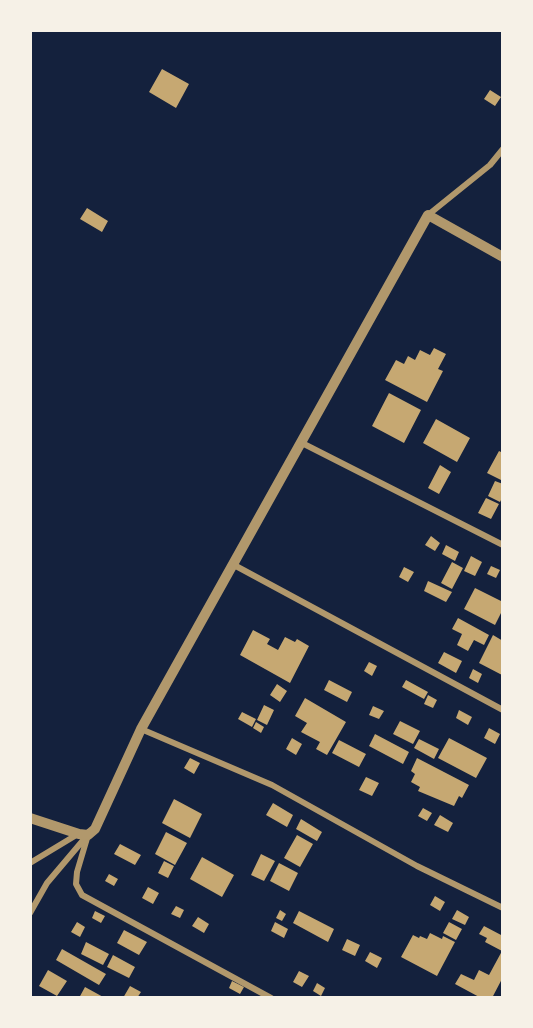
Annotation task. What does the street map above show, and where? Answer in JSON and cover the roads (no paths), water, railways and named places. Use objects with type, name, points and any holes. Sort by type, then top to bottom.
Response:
[{"type":"street","points":[[30,863],[95,829],[141,729],[428,215],[490,165],[503,148]]},
{"type":"street","points":[[428,215],[503,257]]},
{"type":"street","points":[[302,443],[503,546]]},
{"type":"street","points":[[234,565],[503,710]]},
{"type":"street","points":[[141,729],[272,785],[417,866],[503,908]]},
{"type":"street","points":[[30,818],[83,834]]},
{"type":"street","points":[[30,914],[47,883],[83,834]]},
{"type":"street","points":[[83,834],[76,884],[82,895],[272,998]]}]
